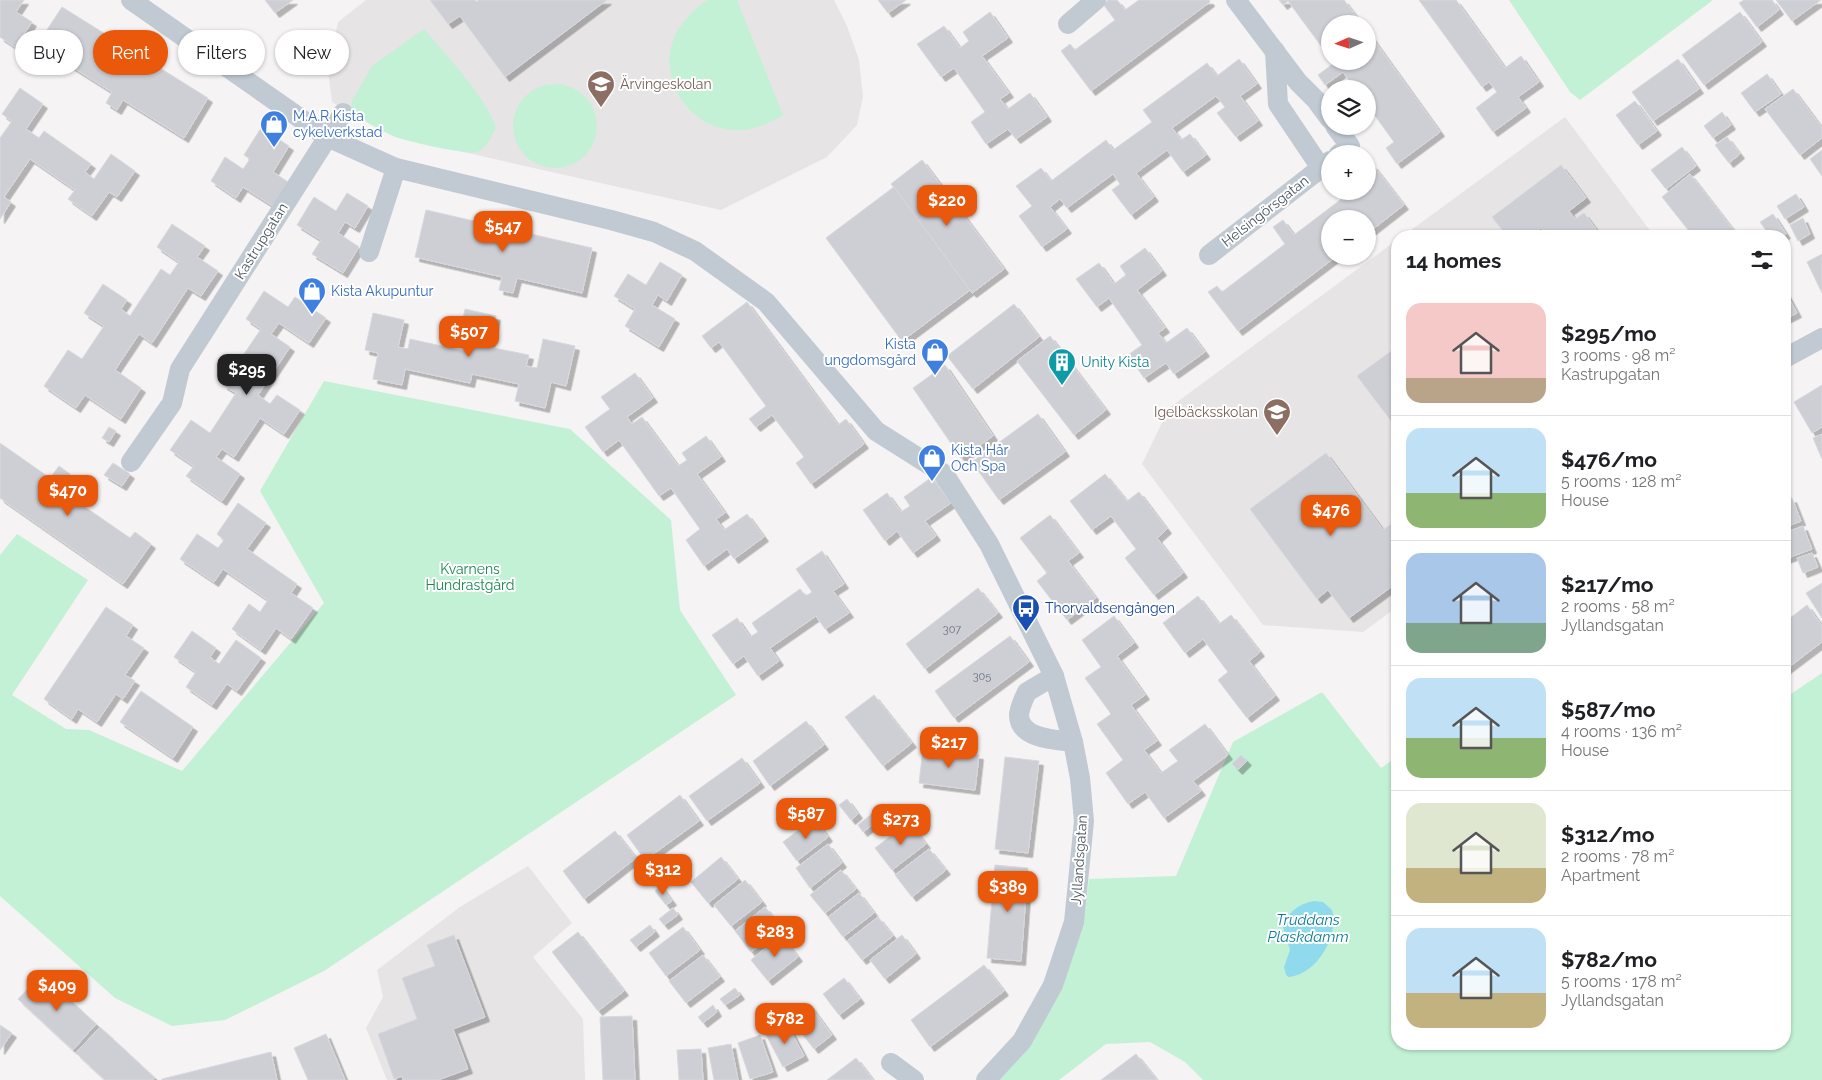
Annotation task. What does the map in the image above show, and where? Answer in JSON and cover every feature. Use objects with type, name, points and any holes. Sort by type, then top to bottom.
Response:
[{"type":"street","name":"Jyllandsgatan","points":[[131,0],[327,137],[396,168],[611,220],[654,232],[695,251],[766,302],[876,431],[944,474],[989,544],[1054,676],[1073,742],[1080,778],[1084,821],[1074,922],[1053,985],[1022,1041],[986,1080]]},
{"type":"street","points":[[1068,24],[1096,0]]},
{"type":"street","points":[[1236,0],[1298,82],[1321,107]]},
{"type":"street","name":"Helsingörsgatan","points":[[1275,51],[1278,104],[1321,158]]},
{"type":"street","name":"Kastrupgatan","points":[[131,462],[172,403],[180,369],[343,113]]},
{"type":"street","points":[[369,252],[396,168]]},
{"type":"street","name":"Helsingörsgatan","points":[[1208,255],[1321,168]]},
{"type":"street","points":[[1791,355],[1822,338]]},
{"type":"street","points":[[1054,676],[1027,692],[1019,712],[1020,721],[1028,731],[1048,740],[1073,742]]},
{"type":"street","points":[[890,1063],[914,1080]]},
{"type":"shaded area","name":"Ärvingeskolan","points":[[366,0],[834,0],[847,26],[859,60],[863,97],[857,125],[827,157],[721,210],[396,137],[332,102],[329,75],[349,75],[349,30],[336,30],[338,22]]},
{"type":"shaded area","points":[[1565,117],[1650,230],[1411,230]]},
{"type":"shaded area","name":"Igelbäcksskolan","points":[[1391,244],[1391,611],[1363,632],[1263,625],[1142,464],[1169,408],[1363,265],[1376,265],[1376,255]]},
{"type":"shaded area","points":[[528,866],[572,923],[533,957],[583,1019],[585,1080],[387,1080],[366,1028],[383,997],[377,970],[460,907]]},
{"type":"green space","points":[[709,0],[737,0],[783,115],[761,126],[737,130],[717,127],[699,118],[685,105],[675,88],[670,71],[670,52],[676,34],[688,17]]},
{"type":"green space","points":[[1509,0],[1713,0],[1580,100],[1570,92]]},
{"type":"green space","points":[[424,29],[475,90],[491,116],[496,128],[486,145],[477,152],[449,150],[393,136],[361,118],[351,110],[352,101],[372,66]]},
{"type":"green space","points":[[555,84],[571,87],[590,103],[594,110],[597,126],[594,142],[578,161],[571,165],[555,168],[539,165],[520,149],[516,142],[513,126],[516,110],[532,91],[539,87]]},
{"type":"green space","name":"Kvarnens Hundrastgård","points":[[324,381],[570,429],[671,520],[680,610],[736,695],[324,971],[225,1020],[172,1026],[115,998],[0,896],[0,555],[17,534],[88,580],[12,695],[66,729],[89,730],[182,771],[324,603],[260,491]]},
{"type":"green space","points":[[1822,673],[1822,1080],[1203,1080],[1185,1062],[1150,1042],[1106,1044],[1059,1080],[995,1080],[1085,911],[1089,879],[1176,876],[1233,742],[1322,692],[1381,768],[1391,761],[1391,1050],[1791,1050],[1791,694]]},
{"type":"water","name":"Truddans Plaskdamm","points":[[1314,901],[1323,902],[1332,910],[1332,931],[1329,941],[1324,952],[1309,969],[1289,977],[1286,975],[1284,967],[1290,950],[1283,927],[1294,910],[1303,904]]},
{"type":"building","points":[[0,0],[24,0],[16,12],[32,22],[27,30],[15,30],[15,47],[0,37]]},
{"type":"building","points":[[265,0],[293,0],[275,13]]},
{"type":"building","points":[[430,0],[475,0],[476,2],[479,0],[607,0],[505,77],[460,16],[448,24]]},
{"type":"building","points":[[878,0],[906,0],[888,13]]},
{"type":"building","points":[[1108,0],[1117,0],[1125,10],[1139,0],[1209,0],[1210,2],[1091,91],[1061,51],[1070,44],[1075,50],[1115,20],[1103,4]]},
{"type":"building","points":[[1279,0],[1344,0],[1355,15],[1321,15],[1321,46],[1288,1],[1283,5]]},
{"type":"building","points":[[1419,0],[1456,0],[1505,68],[1521,56],[1539,82],[1518,97],[1526,108],[1493,132],[1476,108],[1497,92],[1489,82],[1482,87]]},
{"type":"building","points":[[1744,0],[1772,0],[1779,10],[1757,27],[1739,3]]},
{"type":"building","points":[[1776,0],[1821,0],[1792,21]]},
{"type":"building","points":[[62,7],[99,30],[93,30],[93,75],[168,75],[168,73],[208,98],[184,138],[123,100],[117,110],[106,103],[112,92],[83,74],[83,30],[47,30]]},
{"type":"building","points":[[990,12],[1008,38],[982,56],[1009,93],[1000,99],[1008,109],[1030,93],[1047,117],[1016,139],[1008,129],[986,144],[971,122],[985,112],[954,68],[941,77],[917,44],[944,26],[960,48],[969,41],[963,32]]},
{"type":"building","points":[[1740,12],[1762,42],[1704,85],[1682,55]]},
{"type":"building","points":[[1376,43],[1440,132],[1397,164],[1386,148],[1394,142],[1376,117],[1376,80],[1349,80],[1343,72],[1332,80],[1322,80],[1318,75],[1325,70],[1376,70]]},
{"type":"building","points":[[1239,59],[1257,84],[1240,96],[1258,121],[1236,137],[1217,113],[1225,107],[1216,96],[1172,128],[1181,140],[1190,134],[1206,155],[1183,172],[1167,150],[1136,173],[1154,197],[1131,215],[1112,190],[1120,184],[1113,174],[1067,208],[1060,199],[1050,207],[1067,229],[1042,247],[1019,216],[1032,206],[1016,186],[1041,168],[1051,181],[1106,140],[1113,150],[1152,122],[1143,110],[1207,63],[1217,76]]},
{"type":"building","points":[[1678,59],[1699,89],[1653,121],[1632,92]]},
{"type":"building","points":[[1767,74],[1781,94],[1755,112],[1741,93]]},
{"type":"building","points":[[20,88],[43,104],[26,129],[39,138],[44,131],[91,164],[85,172],[94,179],[111,154],[135,171],[117,197],[109,192],[92,216],[68,199],[75,190],[30,159],[4,197],[11,202],[0,219],[0,138],[12,121],[2,114]]},
{"type":"building","points":[[1793,89],[1822,128],[1822,138],[1800,155],[1765,109]]},
{"type":"building","points":[[1635,101],[1657,131],[1638,145],[1616,115]]},
{"type":"building","points":[[1722,112],[1731,125],[1713,138],[1704,126]]},
{"type":"building","points":[[261,128],[289,146],[273,172],[288,182],[273,206],[243,187],[236,198],[211,181],[225,157],[243,169],[250,159],[244,155]]},
{"type":"building","points":[[1727,137],[1740,154],[1729,163],[1715,145]]},
{"type":"building","points":[[1682,147],[1696,166],[1666,189],[1651,170]]},
{"type":"building","points":[[1822,150],[1822,176],[1810,159]]},
{"type":"building","points":[[922,160],[1004,269],[972,293],[891,184]]},
{"type":"building","points":[[922,160],[1004,269],[972,293],[970,290],[902,341],[826,238],[894,187],[891,184]]},
{"type":"building","points":[[1561,165],[1586,198],[1569,211],[1575,219],[1584,213],[1597,230],[1542,230],[1541,228],[1538,230],[1502,230],[1492,217]]},
{"type":"building","points":[[1376,169],[1404,205],[1376,227],[1376,210],[1327,210],[1340,200],[1376,200]]},
{"type":"building","points":[[1690,174],[1733,230],[1688,230],[1662,197]]},
{"type":"building","points":[[894,187],[970,290],[902,341],[826,238]]},
{"type":"building","points":[[347,193],[368,206],[355,228],[345,222],[338,233],[359,247],[343,273],[312,254],[321,240],[297,225],[314,197],[336,211]]},
{"type":"building","points":[[1796,194],[1804,207],[1785,219],[1777,206]]},
{"type":"building","points":[[426,210],[592,248],[582,293],[517,278],[513,293],[499,290],[502,277],[415,257]]},
{"type":"building","points":[[1773,214],[1783,230],[1766,230],[1760,222]]},
{"type":"building","points":[[1321,215],[1321,265],[1325,265],[1238,331],[1208,292],[1217,286],[1222,292],[1285,244],[1273,227],[1283,220],[1294,235]]},
{"type":"building","points":[[1803,218],[1810,234],[1798,241],[1790,225]]},
{"type":"building","points":[[172,224],[205,246],[197,257],[218,271],[201,296],[188,288],[152,343],[139,334],[115,370],[141,388],[121,419],[85,395],[76,408],[44,386],[68,350],[82,359],[104,326],[84,313],[103,284],[127,300],[121,309],[130,316],[161,269],[170,275],[179,262],[157,247]]},
{"type":"building","points":[[1145,248],[1162,271],[1137,290],[1165,328],[1158,333],[1166,343],[1187,328],[1205,352],[1174,374],[1166,363],[1144,378],[1128,355],[1142,345],[1109,298],[1097,307],[1076,279],[1099,263],[1114,284],[1126,275],[1120,266]]},
{"type":"building","points":[[1822,254],[1822,293],[1807,262]]},
{"type":"building","points":[[660,262],[682,275],[667,301],[658,295],[652,305],[675,319],[659,347],[625,326],[635,309],[614,296],[628,274],[646,285]]},
{"type":"building","points":[[264,291],[288,307],[295,297],[326,318],[309,343],[279,323],[271,334],[290,347],[258,395],[270,404],[277,395],[300,410],[284,434],[260,418],[234,457],[222,449],[216,457],[240,474],[222,501],[186,476],[194,466],[170,450],[191,420],[210,433],[236,393],[223,385],[261,329],[246,319]]},
{"type":"building","points":[[747,302],[838,425],[846,419],[864,444],[811,484],[796,463],[804,457],[772,415],[756,427],[749,419],[766,406],[719,342],[711,348],[702,336]]},
{"type":"building","points":[[1791,302],[1797,313],[1791,316]]},
{"type":"building","points":[[1014,304],[1039,337],[973,389],[947,356]]},
{"type":"building","points":[[465,309],[496,316],[489,347],[529,355],[526,366],[537,368],[543,339],[575,346],[566,386],[551,382],[545,408],[515,401],[519,384],[472,374],[470,383],[405,369],[402,385],[373,379],[378,353],[365,350],[373,313],[404,320],[398,347],[408,349],[410,339],[464,351],[467,341],[459,339]]},
{"type":"building","name":"Unity Kista","points":[[1050,336],[1106,410],[1074,435],[1017,361]]},
{"type":"building","points":[[1391,351],[1391,421],[1357,376]]},
{"type":"building","points":[[945,365],[993,436],[961,458],[913,388]]},
{"type":"building","points":[[635,373],[653,398],[627,417],[632,424],[642,417],[678,466],[687,460],[682,453],[706,436],[721,457],[697,474],[725,513],[716,519],[724,530],[747,514],[764,537],[734,559],[727,549],[704,566],[686,540],[700,529],[671,488],[659,496],[619,440],[603,452],[585,427],[610,409],[601,397]]},
{"type":"building","points":[[1822,385],[1822,427],[1812,433],[1794,402]]},
{"type":"building","points":[[1038,414],[1065,452],[999,500],[972,462]]},
{"type":"building","points":[[109,427],[116,431],[109,442],[102,438]]},
{"type":"building","points":[[1822,434],[1822,459],[1813,438]]},
{"type":"building","points":[[0,443],[50,478],[59,466],[70,474],[59,489],[130,538],[135,532],[151,544],[123,584],[0,498]]},
{"type":"building","points":[[1326,453],[1383,530],[1391,524],[1391,587],[1349,618],[1328,590],[1317,599],[1250,509]]},
{"type":"building","points":[[113,463],[130,474],[122,486],[104,475]]},
{"type":"building","points":[[1105,474],[1127,501],[1139,492],[1167,529],[1157,538],[1183,573],[1154,595],[1125,558],[1136,549],[1111,516],[1092,530],[1070,501]]},
{"type":"building","points":[[932,477],[951,503],[925,521],[936,536],[913,553],[897,531],[885,541],[863,510],[887,493],[901,512],[910,506],[904,497]]},
{"type":"building","points":[[1791,498],[1801,521],[1791,525]]},
{"type":"building","points":[[238,503],[266,523],[247,549],[297,584],[291,593],[313,608],[291,639],[276,628],[261,650],[232,629],[249,604],[260,612],[268,600],[223,569],[214,582],[180,559],[197,534],[218,548],[224,540],[217,534]]},
{"type":"building","points":[[1050,515],[1079,553],[1068,561],[1096,598],[1067,620],[1037,581],[1047,573],[1020,538]]},
{"type":"building","points":[[1803,526],[1812,549],[1791,557],[1791,531]]},
{"type":"building","points":[[822,551],[844,584],[833,591],[849,613],[825,629],[816,616],[770,648],[779,661],[758,676],[744,656],[733,664],[712,635],[737,618],[750,637],[758,632],[752,623],[800,589],[806,596],[812,592],[796,569]]},
{"type":"building","points":[[1812,553],[1818,567],[1803,573],[1797,558]]},
{"type":"building","points":[[1822,583],[1822,618],[1806,593]]},
{"type":"building","points":[[978,588],[998,613],[925,669],[906,644]]},
{"type":"building","points":[[1198,596],[1219,624],[1231,615],[1260,652],[1249,661],[1275,696],[1247,718],[1218,680],[1228,672],[1203,639],[1185,653],[1163,623]]},
{"type":"building","points":[[1807,605],[1822,626],[1822,642],[1791,665],[1791,617]]},
{"type":"building","points":[[106,607],[133,625],[126,636],[144,648],[125,675],[135,681],[123,699],[116,694],[97,722],[78,709],[72,719],[44,699]]},
{"type":"building","points":[[1114,616],[1134,643],[1117,656],[1145,695],[1131,705],[1157,741],[1144,750],[1161,773],[1178,761],[1169,750],[1205,724],[1228,755],[1193,781],[1201,791],[1164,818],[1145,792],[1128,804],[1106,773],[1123,760],[1097,724],[1111,714],[1085,678],[1101,667],[1082,640]]},
{"type":"building","points":[[192,631],[216,648],[210,657],[219,664],[236,640],[261,658],[237,691],[227,684],[212,705],[186,687],[196,672],[174,657]]},
{"type":"building","points":[[1010,636],[1029,662],[954,718],[935,691]]},
{"type":"building","points":[[141,691],[193,727],[173,758],[120,722]]},
{"type":"building","points":[[874,695],[912,743],[883,766],[845,717]]},
{"type":"building","points":[[806,721],[824,745],[770,786],[753,761]]},
{"type":"building","points":[[923,749],[979,755],[975,790],[919,783]]},
{"type":"building","points":[[1241,755],[1247,761],[1238,770],[1232,764]]},
{"type":"building","points":[[1005,757],[1039,761],[1028,853],[995,849]]},
{"type":"building","points":[[742,758],[760,783],[707,821],[689,796]]},
{"type":"building","points":[[680,795],[699,821],[645,860],[627,835]]},
{"type":"building","points":[[847,799],[858,814],[851,820],[839,805]]},
{"type":"building","points":[[878,809],[883,817],[863,832],[858,825]]},
{"type":"building","points":[[814,818],[828,837],[797,861],[783,842]]},
{"type":"building","points":[[909,822],[926,844],[892,870],[875,848]]},
{"type":"building","points":[[615,831],[636,858],[584,899],[563,871]]},
{"type":"building","points":[[828,844],[842,863],[810,888],[796,868]]},
{"type":"building","points":[[929,849],[946,870],[912,897],[895,875]]},
{"type":"building","points":[[721,857],[738,879],[708,903],[691,882]]},
{"type":"building","points":[[995,865],[1028,868],[1021,961],[987,958]]},
{"type":"building","points":[[841,870],[856,889],[825,913],[810,895]]},
{"type":"building","points":[[745,880],[762,902],[731,926],[714,905]]},
{"type":"building","points":[[661,886],[672,901],[666,905],[655,891]]},
{"type":"building","points":[[859,893],[874,913],[843,937],[828,917]]},
{"type":"building","points":[[765,907],[782,929],[751,952],[735,931]]},
{"type":"building","points":[[673,908],[678,915],[664,925],[659,919]]},
{"type":"building","points":[[878,917],[893,936],[862,960],[847,941]]},
{"type":"building","points":[[650,925],[655,932],[636,947],[630,940]]},
{"type":"building","points":[[683,927],[700,950],[666,976],[649,953]]},
{"type":"building","points":[[578,932],[624,991],[598,1011],[552,952]]},
{"type":"building","points":[[454,935],[485,1017],[453,1029],[468,1069],[438,1080],[403,1080],[402,1076],[394,1079],[378,1034],[417,1019],[402,978],[435,966],[427,945]]},
{"type":"building","points":[[781,935],[798,957],[768,981],[751,960]]},
{"type":"building","points":[[902,935],[916,954],[885,979],[870,960]]},
{"type":"building","points":[[703,955],[720,977],[686,1003],[669,981]]},
{"type":"building","points":[[984,965],[1004,991],[930,1047],[911,1020]]},
{"type":"building","points":[[42,974],[96,1024],[73,1050],[18,999]]},
{"type":"building","points":[[844,978],[860,999],[839,1015],[823,994]]},
{"type":"building","points":[[735,988],[740,995],[725,1005],[720,999]]},
{"type":"building","points":[[809,1004],[832,1035],[814,1049],[790,1018]]},
{"type":"building","points":[[713,1005],[717,1012],[703,1023],[698,1017]]},
{"type":"building","points":[[632,1016],[635,1080],[603,1080],[600,1017]]},
{"type":"building","points":[[786,1022],[804,1056],[783,1067],[765,1033]]},
{"type":"building","points":[[0,1025],[12,1033],[0,1050]]},
{"type":"building","points":[[100,1027],[155,1078],[153,1080],[105,1080],[76,1053]]},
{"type":"building","points":[[326,1034],[345,1080],[308,1080],[294,1048]]},
{"type":"building","points":[[760,1035],[773,1072],[750,1079],[738,1043]]},
{"type":"building","points":[[731,1044],[738,1080],[714,1080],[708,1048]]},
{"type":"building","points":[[701,1049],[703,1080],[679,1080],[677,1050]]},
{"type":"building","points":[[271,1052],[277,1080],[162,1080],[162,1079]]},
{"type":"building","points":[[1136,1054],[1157,1080],[1101,1080]]},
{"type":"building","points":[[856,1058],[873,1080],[827,1080]]},
{"type":"place","name":"Ärvingeskolan","points":[[601,108]]},
{"type":"place","name":"M.A.R Kista cykelverkstad","points":[[274,148]]},
{"type":"place","name":"Kista Akupuntur","points":[[312,315]]},
{"type":"place","name":"Kista ungdomsgård","points":[[935,376]]},
{"type":"place","name":"Unity Kista","points":[[1062,386]]},
{"type":"place","name":"Igelbäcksskolan","points":[[1277,436]]},
{"type":"place","name":"Kista Hår Och Spa","points":[[932,482]]},
{"type":"place","name":"Thorvaldsengången","points":[[1026,632]]}]
